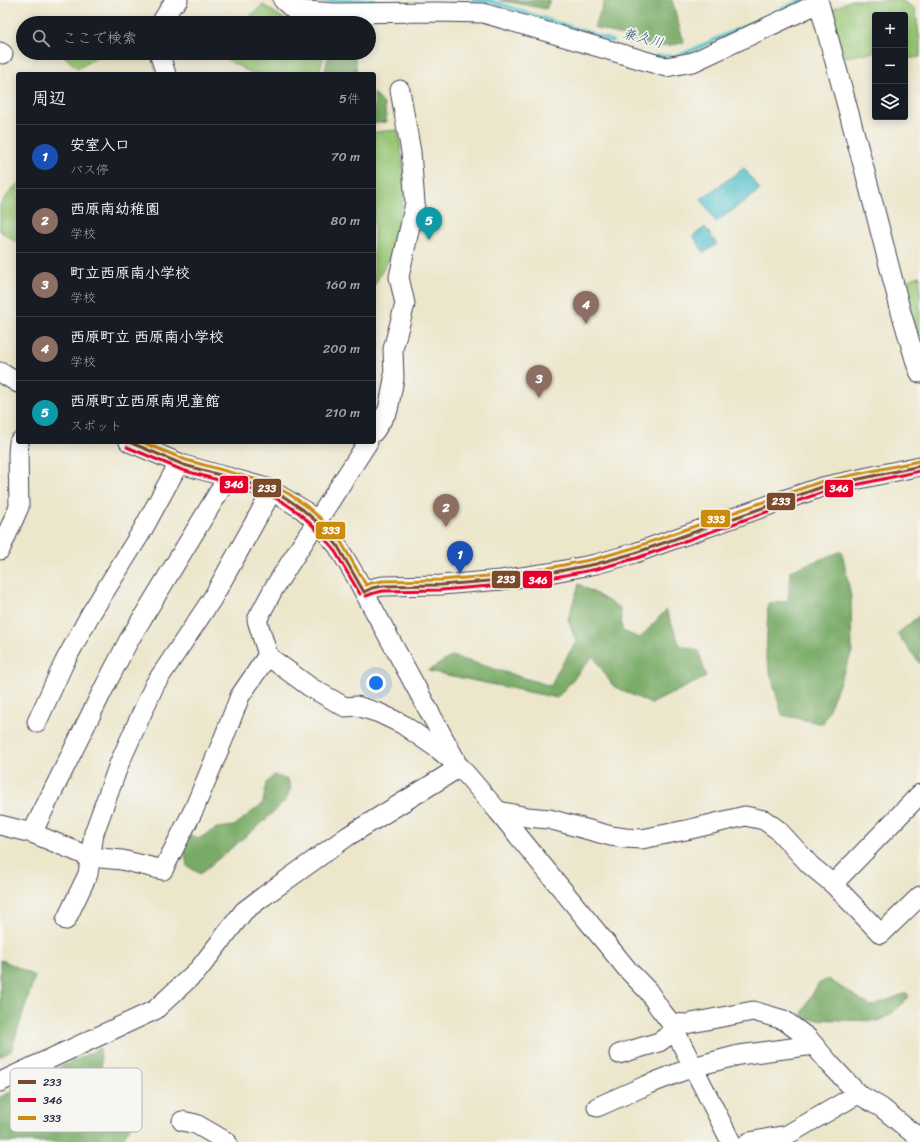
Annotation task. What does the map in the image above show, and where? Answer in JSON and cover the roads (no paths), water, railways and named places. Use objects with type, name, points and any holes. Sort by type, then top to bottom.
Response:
[{"type":"street","points":[[165,16],[172,5],[178,0]]},
{"type":"street","points":[[283,0],[294,10],[334,13],[483,13],[666,67],[693,62],[822,2],[901,312],[920,373]]},
{"type":"street","points":[[161,60],[165,72]]},
{"type":"street","points":[[376,429],[388,410],[394,379],[393,349],[405,304],[400,277],[415,203],[411,152],[400,90]]},
{"type":"street","points":[[0,372],[16,381]]},
{"type":"street","points":[[1,547],[19,507],[19,444]]},
{"type":"street","points":[[136,444],[179,463],[267,488],[302,509],[317,522],[337,545],[460,768]]},
{"type":"street","points":[[367,444],[274,588],[257,620],[268,655],[310,687],[345,707],[357,706],[379,713],[402,724],[438,749],[460,768],[498,811],[627,969],[648,991],[673,1027],[731,1142]]},
{"type":"street","points":[[38,722],[64,663],[90,615],[142,531],[179,463]]},
{"type":"street","points":[[364,592],[372,588],[383,586],[441,585],[502,580],[596,564],[635,553],[822,487],[920,466]]},
{"type":"street","points":[[32,833],[129,640],[228,477]]},
{"type":"street","points":[[66,920],[88,874],[94,833],[119,764],[155,684],[212,599],[272,491]]},
{"type":"street","points":[[0,825],[32,833],[90,857],[122,860],[163,870],[194,809],[240,696],[268,655]]},
{"type":"street","points":[[30,1068],[155,1010],[199,969],[244,911],[348,836],[460,768]]},
{"type":"street","points":[[833,884],[920,794]]},
{"type":"street","points":[[498,811],[549,820],[625,838],[656,836],[745,816],[764,820],[778,830],[810,865],[833,884],[881,934],[920,896]]},
{"type":"street","points":[[619,1054],[659,1042],[673,1027],[686,1024],[753,1011],[784,1020],[808,1038],[858,1094],[882,1108],[910,1131],[920,1137],[915,1142]]},
{"type":"street","points":[[597,1107],[693,1067],[739,1055],[814,1045]]},
{"type":"street","points":[[0,1082],[10,1077]]},
{"type":"street","points":[[749,1142],[787,1135],[858,1094]]},
{"type":"street","points":[[182,1121],[196,1124],[227,1142]]},
{"type":"water","points":[[744,168],[760,190],[716,222],[701,199]]},
{"type":"water","points":[[705,227],[717,244],[704,253],[693,236]]},
{"type":"waterway","name":"兼久川","points":[[298,0],[375,0]]},
{"type":"waterway","name":"兼久川","points":[[473,0],[490,1],[612,41]]},
{"type":"waterway","name":"兼久川","points":[[656,56],[678,56],[803,0]]},
{"type":"place","name":"西原町立西原南児童館","points":[[429,240]]},
{"type":"place","name":"西原町立 西原南小学校","points":[[586,324]]},
{"type":"place","name":"町立西原南小学校","points":[[539,398]]},
{"type":"place","name":"西原南幼稚園","points":[[446,527]]},
{"type":"place","name":"安室入口","points":[[460,574]]}]
